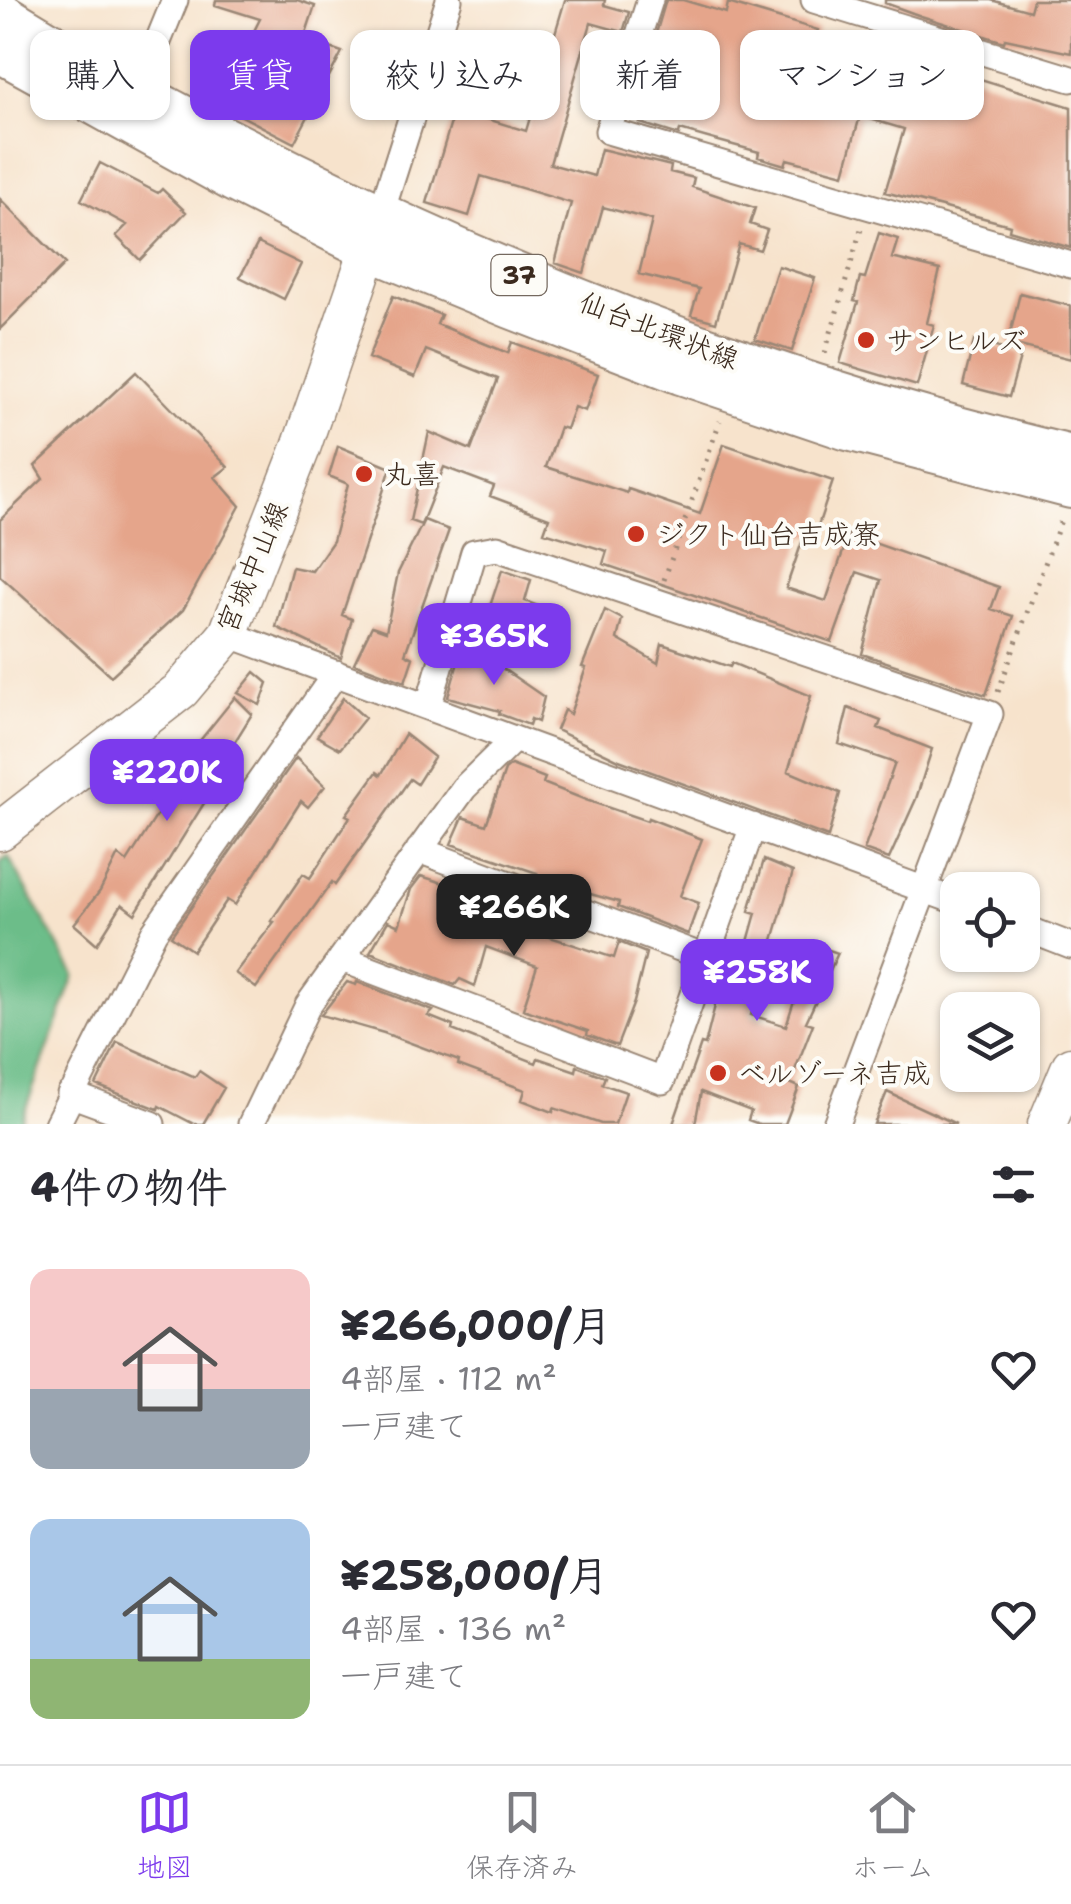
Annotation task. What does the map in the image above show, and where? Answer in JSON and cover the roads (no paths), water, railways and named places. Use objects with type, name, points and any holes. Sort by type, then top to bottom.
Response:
[{"type":"main road","name":"仙台北環状線","points":[[0,13],[30,31]]},
{"type":"main road","name":"仙台北環状線","points":[[0,51],[233,180],[816,388],[1071,457]]},
{"type":"main road","name":"仙台北環状線","points":[[170,112],[374,232],[681,373],[1068,498]]},
{"type":"street","points":[[163,30],[175,0]]},
{"type":"street","points":[[374,232],[450,0]]},
{"type":"street","points":[[650,0],[608,131],[1071,265]]},
{"type":"street","points":[[814,0],[1071,78]]},
{"type":"street","name":"宮城中山線","points":[[0,831],[181,690],[228,634],[301,448],[374,232]]},
{"type":"street","points":[[428,707],[474,552],[497,548],[990,714],[836,1124]]},
{"type":"street","points":[[228,634],[940,895]]},
{"type":"street","points":[[56,1124],[154,932],[336,673]]},
{"type":"street","points":[[252,1124],[308,1004],[464,788],[514,739]]},
{"type":"street","points":[[342,959],[662,1081],[753,826]]},
{"type":"street","points":[[419,850],[706,958]]},
{"type":"street","points":[[1040,934],[1071,946]]},
{"type":"street","points":[[1047,1124],[1071,1066]]},
{"type":"street","points":[[70,1094],[152,1124]]},
{"type":"place","name":"サンヒルズ","points":[[866,340]]},
{"type":"place","name":"丸喜","points":[[364,474]]},
{"type":"place","name":"ジクト仙台吉成寮","points":[[636,534]]},
{"type":"place","name":"ベルゾーネ吉成","points":[[718,1073]]}]
